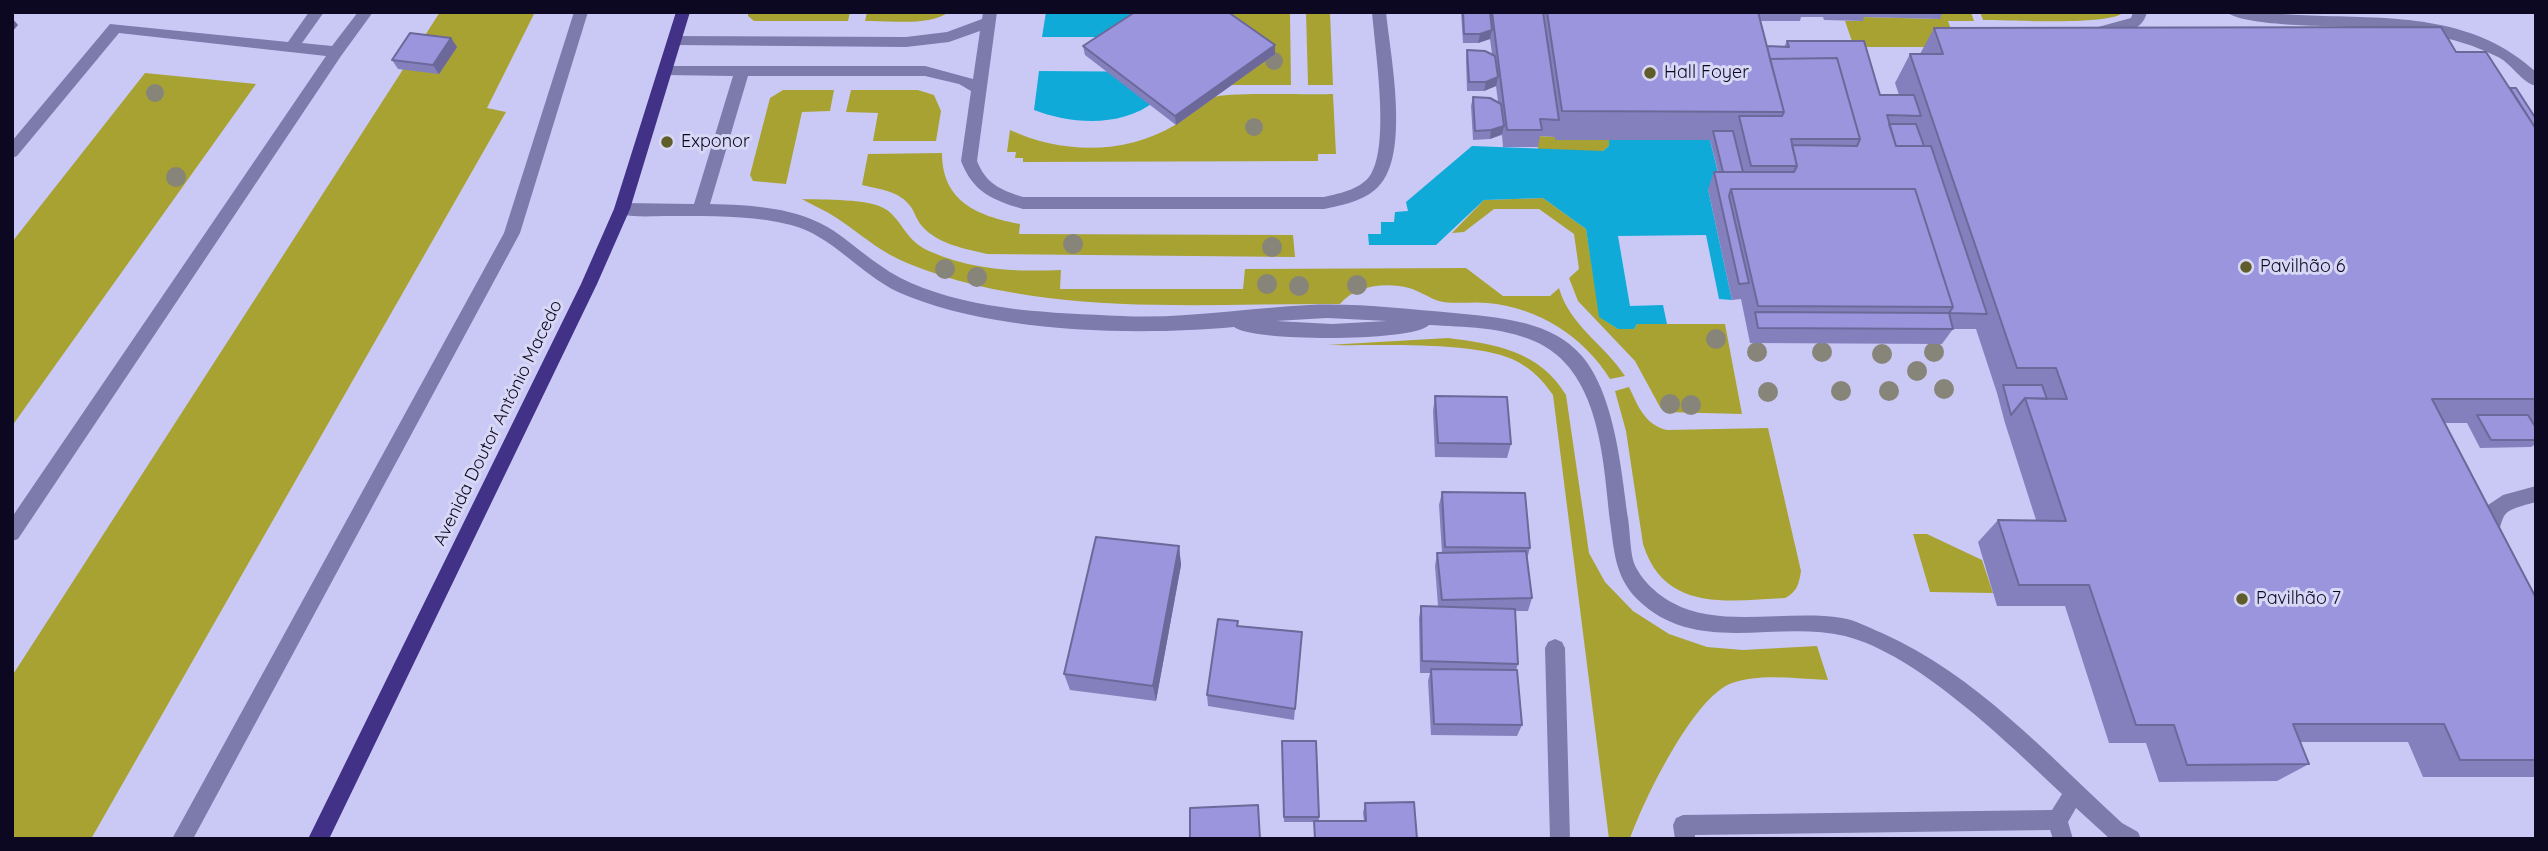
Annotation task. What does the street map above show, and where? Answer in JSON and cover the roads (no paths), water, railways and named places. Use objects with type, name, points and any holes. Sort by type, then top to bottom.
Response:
[{"type":"main road","name":"Avenida Doutor António Macedo","points":[[318,839],[589,284],[622,209],[683,12]]},
{"type":"street","points":[[292,47],[317,12]]},
{"type":"street","points":[[12,533],[336,52],[366,12]]},
{"type":"street","points":[[182,839],[512,233],[581,12]]},
{"type":"street","points":[[989,17],[970,162],[975,179],[991,194],[1023,203],[1335,201],[1365,189],[1377,178],[1385,160],[1387,137],[1379,12]]},
{"type":"street","points":[[2082,32],[2130,26],[2138,21],[2140,12]]},
{"type":"street","points":[[2234,12],[2269,18],[2404,19],[2452,26],[2487,40],[2511,55],[2536,81]]},
{"type":"street","points":[[676,40],[906,42],[949,37],[989,17]]},
{"type":"street","points":[[12,152],[115,28],[336,52]]},
{"type":"street","points":[[666,70],[925,71],[963,80],[979,89]]},
{"type":"street","points":[[699,212],[742,70]]},
{"type":"street","points":[[622,209],[759,214],[808,224],[835,239],[859,261],[883,277],[953,303],[1013,314],[1086,321],[1221,321],[1275,329],[1346,331],[1388,329],[1443,319],[1520,328],[1548,340],[1570,354],[1586,372],[1602,419],[1625,566],[1635,585],[1653,603],[1677,616],[1705,624],[1795,623],[1849,628],[1917,662],[1976,702],[2115,830],[2131,839]]},
{"type":"street","points":[[2493,559],[2487,539],[2494,511],[2510,501],[2536,494]]},
{"type":"street","points":[[1555,648],[1560,839]]},
{"type":"street","points":[[1685,839],[1683,825],[2060,829],[2074,793]]},
{"type":"water","points":[[1046,12],[1163,12],[1112,37],[1042,37]]},
{"type":"water","points":[[1039,71],[1180,72],[1155,101],[1142,110],[1127,116],[1096,121],[1063,118],[1034,110]]},
{"type":"water","points":[[1609,140],[1710,140],[1722,189],[1708,189],[1732,300],[1719,299],[1706,235],[1618,236],[1630,306],[1663,305],[1667,324],[1637,324],[1634,329],[1618,329],[1599,317],[1586,229],[1543,198],[1484,200],[1436,245],[1369,245],[1368,234],[1381,234],[1381,222],[1394,222],[1395,212],[1408,211],[1406,202],[1472,146],[1603,151],[1609,146]]},
{"type":"place","name":"Hall Foyer","points":[[1650,73]]},
{"type":"place","name":"Exponor","points":[[667,142]]},
{"type":"place","name":"Pavilhão 6","points":[[2246,267]]},
{"type":"place","name":"Pavilhão 7","points":[[2242,599]]}]
